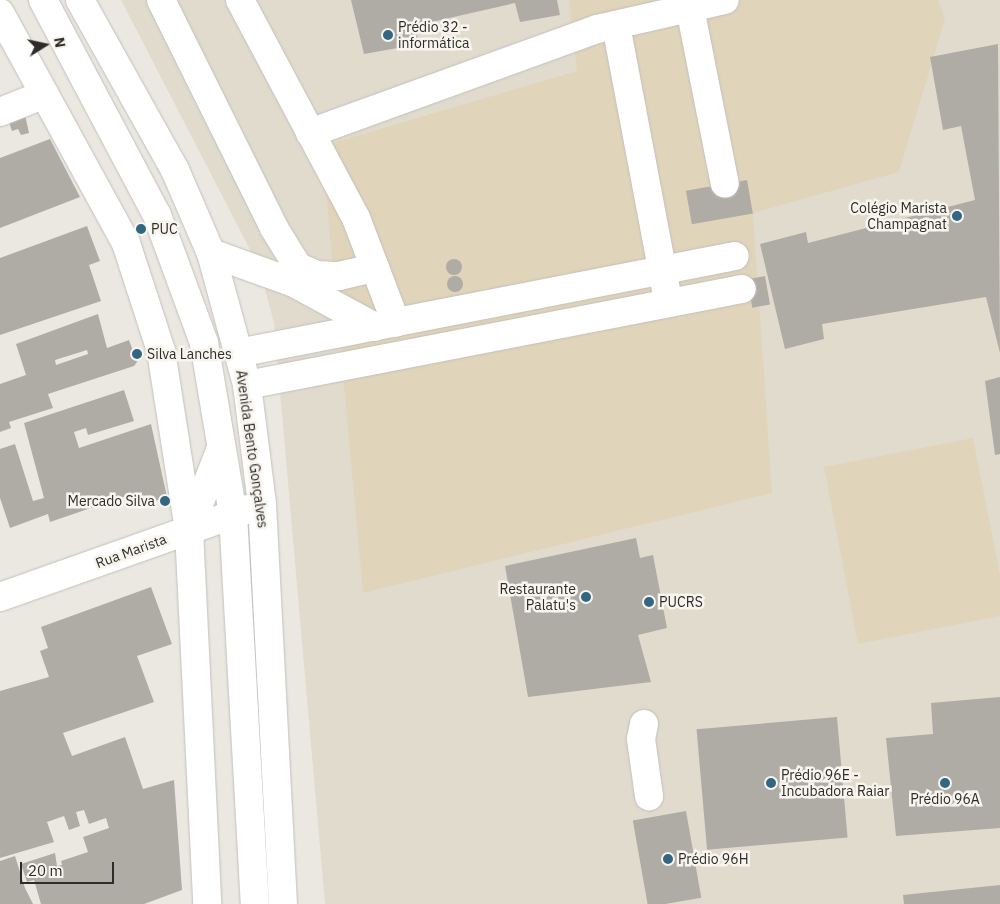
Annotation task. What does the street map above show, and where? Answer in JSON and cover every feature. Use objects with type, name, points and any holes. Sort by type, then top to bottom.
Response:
[{"type":"street","points":[[43,0],[157,216],[204,343],[233,514],[255,904]]},
{"type":"street","name":"Avenida Bento Gonçalves","points":[[80,0],[175,170],[211,254],[246,385],[262,504],[283,904]]},
{"type":"street","points":[[161,0],[274,228],[298,267],[317,275],[339,276],[375,268]]},
{"type":"street","points":[[240,0],[356,218],[375,268],[385,325]]},
{"type":"street","points":[[310,133],[616,25],[725,0]]},
{"type":"street","points":[[690,8],[725,184]]},
{"type":"street","points":[[0,13],[126,243],[161,351],[189,530],[207,904]]},
{"type":"street","points":[[616,25],[669,304]]},
{"type":"street","points":[[0,112],[45,94]]},
{"type":"street","points":[[211,254],[294,283],[385,325]]},
{"type":"street","points":[[238,352],[735,256]]},
{"type":"street","points":[[246,385],[742,289]]},
{"type":"street","points":[[344,332],[351,365]]},
{"type":"street","points":[[222,447],[262,504]]},
{"type":"street","points":[[189,530],[222,447]]},
{"type":"street","name":"Rua Marista","points":[[0,597],[262,504]]},
{"type":"street","points":[[644,724],[641,739],[649,796]]},
{"type":"shaded area","name":"PUCRS","points":[[121,0],[1000,0],[1000,904],[325,904],[274,323],[259,267]]},
{"type":"shaded area","points":[[569,0],[938,0],[945,19],[899,172],[753,213],[772,493],[363,593],[322,146],[577,71]]},
{"type":"shaded area","points":[[973,438],[1000,575],[1000,616],[858,644],[824,467]]},
{"type":"building","name":"Prédio 32 - informática","points":[[351,0],[557,0],[560,15],[520,22],[515,3],[414,26],[420,44],[364,54]]},
{"type":"building","name":"Colégio Marista Champagnat","points":[[998,44],[1000,353],[986,297],[822,324],[824,339],[785,349],[760,244],[806,232],[808,243],[975,200],[961,126],[943,130],[930,57]]},
{"type":"building","points":[[24,110],[29,133],[21,135],[18,129],[12,131],[7,116]]},
{"type":"building","points":[[50,139],[80,197],[0,228],[0,158]]},
{"type":"building","points":[[747,180],[753,213],[692,224],[686,191]]},
{"type":"building","points":[[87,226],[100,261],[89,265],[101,301],[0,335],[0,258]]},
{"type":"building","points":[[454,259],[462,267],[454,275],[446,267]]},
{"type":"building","points":[[455,276],[463,284],[455,292],[447,284]]},
{"type":"building","points":[[765,276],[770,305],[752,308],[747,279]]},
{"type":"building","points":[[98,314],[107,348],[129,340],[137,362],[134,366],[48,394],[53,408],[9,422],[11,428],[0,432],[0,384],[26,375],[16,344]],"holes":[[[87,350],[88,354],[56,365],[55,360]]]},
{"type":"building","points":[[1000,377],[1000,454],[995,455],[985,381]]},
{"type":"building","points":[[124,390],[134,421],[88,435],[86,428],[74,432],[79,448],[151,424],[167,497],[136,507],[132,494],[50,522],[48,514],[10,528],[0,498],[0,449],[15,444],[33,501],[44,498],[24,423]]},
{"type":"building","name":"Restaurante Palatu's","points":[[636,538],[640,558],[653,555],[667,628],[638,635],[651,682],[528,697],[505,566]]},
{"type":"building","points":[[151,587],[172,644],[137,656],[154,702],[63,733],[72,756],[125,737],[143,789],[174,780],[182,890],[144,904],[41,904],[34,880],[27,882],[21,864],[55,853],[57,866],[62,865],[61,861],[88,852],[83,837],[109,828],[106,818],[89,824],[84,810],[76,812],[80,826],[69,830],[64,816],[47,822],[54,842],[0,858],[0,691],[49,677],[40,651],[48,648],[41,627]]},
{"type":"building","name":"Prédio 96A","points":[[1000,697],[1000,828],[896,836],[886,738],[933,734],[931,703]]},
{"type":"building","name":"Prédio 96E - Incubadora Raiar","points":[[837,717],[848,838],[707,850],[697,729]]},
{"type":"building","name":"Prédio 96H","points":[[686,811],[701,898],[665,904],[648,904],[633,820]]},
{"type":"building","points":[[15,856],[25,888],[33,904],[0,904],[0,861]]},
{"type":"building","points":[[1000,885],[1000,904],[904,904],[903,895]]},
{"type":"place","name":"Prédio 32 - informática","points":[[388,35]]},
{"type":"place","name":"Colégio Marista Champagnat","points":[[957,216]]},
{"type":"place","name":"PUC","points":[[141,229]]},
{"type":"place","name":"Silva Lanches","points":[[137,354]]},
{"type":"place","name":"Mercado Silva","points":[[165,501]]},
{"type":"place","name":"Restaurante Palatu's","points":[[586,597]]},
{"type":"place","name":"PUCRS","points":[[649,602]]},
{"type":"place","name":"Prédio 96E - Incubadora Raiar","points":[[771,783]]},
{"type":"place","name":"Prédio 96A","points":[[945,783]]},
{"type":"place","name":"Prédio 96H","points":[[668,859]]}]
